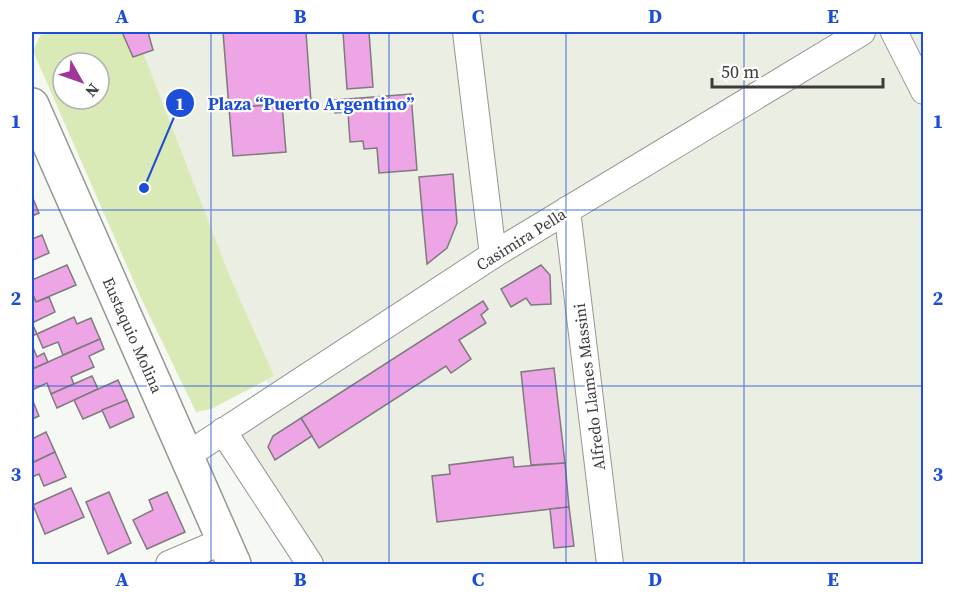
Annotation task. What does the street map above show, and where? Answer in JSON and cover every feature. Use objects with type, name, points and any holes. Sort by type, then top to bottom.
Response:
[{"type":"main road","name":"Eustaquio Molina","points":[[32,105],[228,553]]},
{"type":"street","points":[[466,32],[493,255]]},
{"type":"street","name":"Casimira Pella","points":[[186,456],[493,255],[862,32]]},
{"type":"street","points":[[894,32],[924,91]]},
{"type":"street","name":"Alfredo Llames Massini","points":[[567,210],[610,564]]},
{"type":"street","points":[[223,431],[310,564]]},
{"type":"street","points":[[169,564],[228,553]]},
{"type":"shaded area","points":[[106,32],[923,32],[923,564],[321,564],[235,439],[284,407],[251,358]]},
{"type":"green space","points":[[42,32],[135,32],[230,277],[274,376],[211,409],[196,412],[141,298],[59,111],[111,111],[111,51],[51,51],[51,92],[33,51]]},
{"type":"building","points":[[122,32],[148,32],[153,50],[133,57]]},
{"type":"building","points":[[223,32],[306,32],[311,102],[229,108]]},
{"type":"building","points":[[343,32],[369,32],[373,87],[347,89]]},
{"type":"building","points":[[411,94],[417,170],[379,173],[377,148],[364,149],[363,141],[350,142],[348,112],[335,113],[335,100]]},
{"type":"building","points":[[282,104],[286,152],[233,156],[229,108]]},
{"type":"building","points":[[453,174],[457,223],[447,248],[427,264],[419,177]]},
{"type":"building","points":[[32,196],[39,213],[32,216]]},
{"type":"building","points":[[42,235],[49,253],[33,260],[32,239]]},
{"type":"building","points":[[67,265],[76,285],[36,302],[32,295],[32,280]]},
{"type":"building","points":[[541,265],[550,275],[551,304],[531,305],[526,298],[511,307],[501,289]]},
{"type":"building","points":[[32,295],[36,302],[49,297],[55,312],[32,323]]},
{"type":"building","points":[[483,301],[488,309],[481,315],[486,323],[459,340],[471,359],[451,373],[446,366],[319,448],[301,418]]},
{"type":"building","points":[[74,317],[77,324],[91,318],[100,339],[63,355],[58,342],[43,348],[37,334]]},
{"type":"building","points":[[32,323],[37,334],[32,336]]},
{"type":"building","points":[[100,339],[104,349],[89,356],[94,367],[71,377],[74,384],[51,394],[47,383],[32,390],[32,369]]},
{"type":"building","points":[[32,345],[37,357],[44,353],[48,362],[32,369]]},
{"type":"building","points":[[554,368],[565,463],[531,465],[521,372]]},
{"type":"building","points":[[92,376],[98,389],[57,408],[51,394]]},
{"type":"building","points":[[118,380],[127,400],[83,419],[74,400]]},
{"type":"building","points":[[32,399],[39,416],[32,419]]},
{"type":"building","points":[[127,400],[134,417],[110,428],[102,410]]},
{"type":"building","points":[[301,418],[312,436],[275,460],[268,447],[273,436]]},
{"type":"building","points":[[46,432],[55,452],[32,463],[32,439]]},
{"type":"building","points":[[55,452],[66,477],[44,486],[39,474],[32,477],[32,463]]},
{"type":"building","points":[[513,457],[514,467],[565,463],[569,507],[437,522],[432,476],[450,474],[449,465]]},
{"type":"building","points":[[71,488],[84,517],[45,534],[33,505]]},
{"type":"building","points":[[109,492],[131,543],[108,554],[86,502]]},
{"type":"building","points":[[167,492],[185,532],[147,549],[133,520],[153,510],[149,500]]},
{"type":"building","points":[[569,507],[574,546],[554,548],[550,509]]},
{"type":"place","name":"Plaza “Puerto Argentino”","points":[[144,188]]}]
